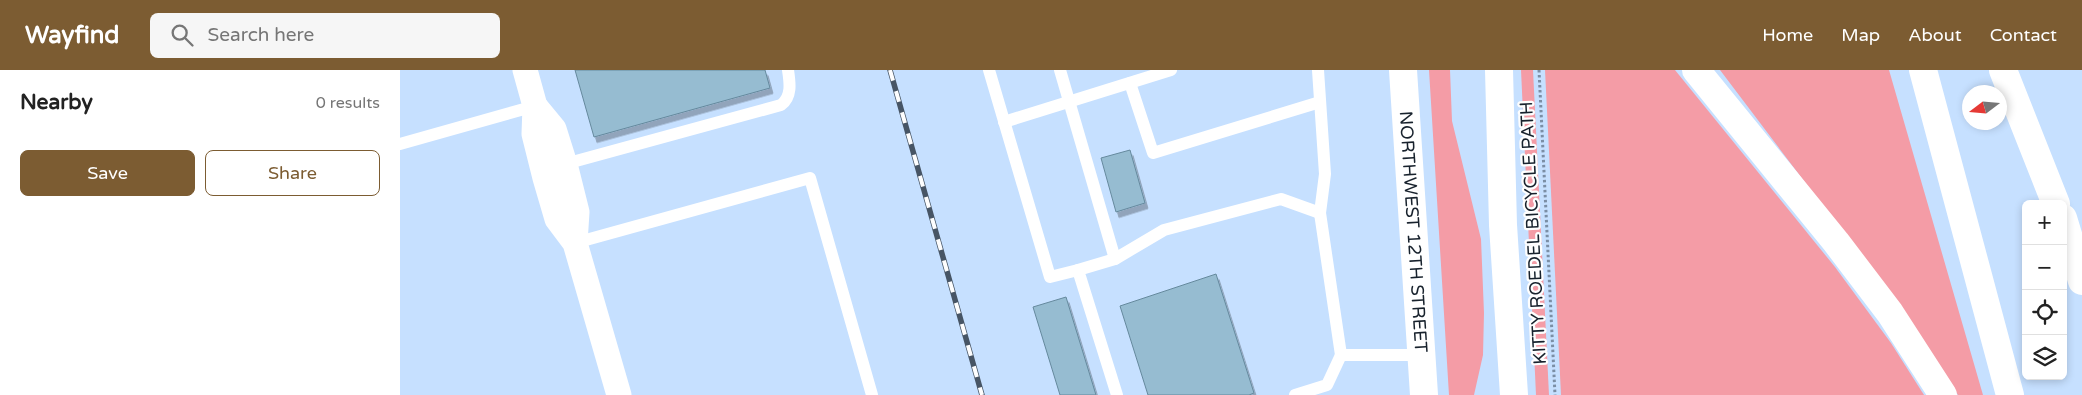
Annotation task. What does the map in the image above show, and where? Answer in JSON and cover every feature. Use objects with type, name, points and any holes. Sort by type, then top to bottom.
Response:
[{"type":"main road","name":"NORTHWEST 12TH STREET","points":[[1403,70],[1424,395]]},
{"type":"main road","points":[[1499,70],[1503,225],[1514,395]]},
{"type":"main road","points":[[1696,70],[1836,242],[1890,313],[1943,395]]},
{"type":"main road","points":[[1923,70],[2010,395]]},
{"type":"main road","points":[[2003,70],[2056,200]]},
{"type":"main road","points":[[2017,70],[2057,200]]},
{"type":"main road","points":[[2067,233],[2082,281]]},
{"type":"street","points":[[525,70],[535,106],[534,134],[545,178],[557,219],[575,243]]},
{"type":"street","points":[[535,106],[554,129],[565,164],[577,212],[575,243],[619,395]]},
{"type":"lane","points":[[565,164],[781,106],[785,102],[790,90],[788,70]]},
{"type":"lane","points":[[989,70],[1050,277],[1115,260],[1164,230],[1280,199],[1320,213]]},
{"type":"lane","points":[[1060,70],[1115,260]]},
{"type":"lane","points":[[1004,122],[1171,70]]},
{"type":"lane","points":[[1295,395],[1327,385],[1341,355],[1320,213],[1325,174],[1318,70]]},
{"type":"lane","points":[[1130,83],[1153,153],[1320,102]]},
{"type":"lane","points":[[400,144],[535,106]]},
{"type":"lane","points":[[575,243],[810,178],[872,395]]},
{"type":"lane","points":[[1078,270],[1117,395]]},
{"type":"lane","points":[[1341,355],[1421,355]]},
{"type":"path","name":"KITTY ROEDEL BICYCLE PATH","points":[[1539,70],[1555,395]]},
{"type":"shaded area","points":[[1429,70],[1450,70],[1452,121],[1481,239],[1484,313],[1483,355],[1474,395],[1449,395]]},
{"type":"shaded area","points":[[1521,70],[1533,70],[1549,395],[1536,395]]},
{"type":"shaded area","points":[[1545,70],[1675,70],[1835,267],[1891,343],[1924,395],[1561,395]]},
{"type":"shaded area","points":[[1720,70],[1889,70],[1983,395],[1958,395],[1906,316]]},
{"type":"building","points":[[575,70],[765,70],[770,88],[594,137]]},
{"type":"building","points":[[1130,150],[1145,203],[1116,212],[1101,158]]},
{"type":"building","points":[[1216,274],[1254,393],[1249,395],[1148,395],[1120,306]]},
{"type":"building","points":[[1066,297],[1096,395],[1060,395],[1033,307]]},
{"type":"railway","points":[[890,70],[982,395]]}]
